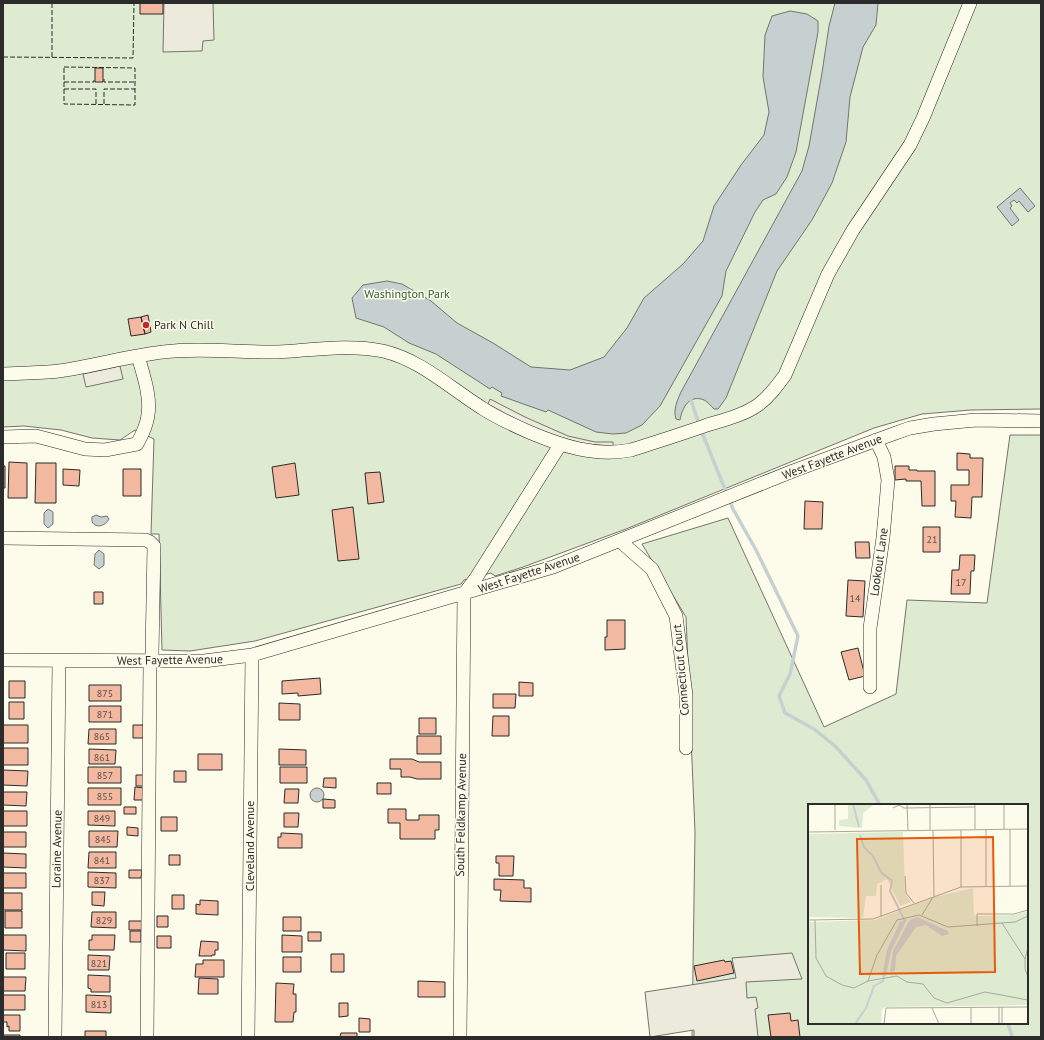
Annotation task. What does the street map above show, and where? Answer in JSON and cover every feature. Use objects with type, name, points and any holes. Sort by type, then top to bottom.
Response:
[{"type":"street","points":[[3,374],[59,371],[138,356],[183,350],[275,352],[355,347],[385,352],[419,364],[495,416],[560,445],[579,450],[592,451],[622,452],[709,425],[747,411],[758,405],[777,386],[785,375],[828,274],[853,230],[913,138],[923,118],[970,3]]},
{"type":"street","points":[[3,437],[36,436],[85,449],[105,450],[137,444],[145,428],[149,414],[148,400],[138,356]]},
{"type":"street","name":"West Fayette Avenue","points":[[3,660],[150,662],[204,661],[252,655],[553,567],[910,428],[976,420],[1041,421]]},
{"type":"street","name":"Lookout Lane","points":[[870,686],[870,628],[883,538],[888,480],[884,457],[876,440]]},
{"type":"street","points":[[464,594],[476,578],[560,445]]},
{"type":"street","points":[[3,538],[146,540],[154,546],[152,654],[150,662],[147,1037]]},
{"type":"street","name":"Connecticut Court","points":[[620,541],[652,569],[676,616],[686,695],[686,748]]},
{"type":"street","name":"South Feldkamp Avenue","points":[[460,1037],[464,594]]},
{"type":"street","name":"Cleveland Avenue","points":[[248,1037],[252,655]]},
{"type":"street","name":"Loraine Avenue","points":[[55,1037],[59,661]]},
{"type":"green space","name":"Washington Park","points":[[3,3],[1041,3],[1041,409],[971,410],[922,414],[874,428],[626,529],[495,576],[491,573],[464,580],[461,584],[255,641],[190,651],[162,650],[159,534],[151,534],[154,439],[135,430],[120,440],[92,438],[61,430],[24,426],[3,427]]},
{"type":"green space","points":[[1010,435],[1041,435],[1041,1037],[692,1037],[695,832],[686,617],[642,544],[728,518],[824,727],[896,694],[907,600],[987,603]]},
{"type":"shaded area","points":[[164,3],[213,3],[214,40],[203,41],[202,51],[163,52]]},
{"type":"shaded area","points":[[835,3],[878,3],[876,25],[863,47],[850,97],[846,142],[832,183],[812,220],[777,271],[726,398],[718,409],[714,409],[704,400],[694,399],[687,403],[682,411],[680,420],[676,419],[675,409],[681,392],[802,171],[809,146],[829,26]]},
{"type":"shaded area","points":[[790,11],[807,14],[818,21],[818,32],[796,152],[787,177],[776,194],[763,200],[755,212],[726,271],[722,296],[660,406],[642,425],[626,433],[613,434],[596,432],[548,410],[546,412],[501,396],[502,393],[492,387],[490,389],[436,354],[409,343],[384,327],[356,318],[352,298],[363,285],[387,281],[402,284],[431,301],[457,323],[493,343],[531,367],[570,370],[604,357],[627,328],[644,298],[683,264],[703,241],[714,206],[741,165],[764,135],[769,112],[763,77],[765,35],[772,16]]},
{"type":"shaded area","points":[[1020,188],[1035,206],[1028,212],[1019,201],[1017,203],[1014,200],[1010,203],[1012,206],[1010,208],[1019,220],[1012,226],[997,207]]},
{"type":"shaded area","points":[[120,366],[123,379],[86,387],[83,374]]},
{"type":"shaded area","points":[[490,399],[525,417],[568,436],[595,442],[613,442],[613,447],[590,446],[550,434],[523,423],[488,404]]},
{"type":"shaded area","points":[[48,509],[53,512],[53,524],[48,528],[44,524],[44,513]]},
{"type":"shaded area","points":[[96,515],[101,517],[107,516],[109,519],[101,526],[98,526],[92,521],[92,517]]},
{"type":"shaded area","points":[[99,550],[104,554],[104,565],[99,569],[94,565],[95,554]]},
{"type":"shaded area","points":[[317,788],[322,790],[324,795],[322,800],[317,802],[312,800],[310,795],[312,790]]},
{"type":"shaded area","points":[[792,953],[802,979],[746,982],[747,998],[756,997],[758,1008],[755,1009],[758,1037],[694,1037],[694,1030],[650,1037],[645,992],[736,978],[732,958]]},
{"type":"building","points":[[140,3],[163,3],[163,14],[140,14]]},
{"type":"building","points":[[95,68],[103,68],[103,82],[95,82]]},
{"type":"building","name":"Park N Chill","points":[[148,315],[151,332],[145,334],[141,317]]},
{"type":"building","points":[[141,317],[145,334],[131,336],[128,319]]},
{"type":"building","points":[[957,453],[970,454],[970,458],[983,458],[982,497],[972,497],[971,518],[955,517],[956,501],[951,501],[951,485],[969,485],[969,470],[957,470]]},
{"type":"building","points":[[9,462],[27,463],[27,498],[8,498]]},
{"type":"building","points":[[36,463],[56,463],[56,503],[35,503]]},
{"type":"building","points":[[295,463],[299,495],[276,498],[272,467]]},
{"type":"building","points":[[3,466],[5,466],[5,488],[3,488]]},
{"type":"building","points":[[895,466],[909,466],[909,470],[917,471],[935,471],[935,506],[922,506],[921,481],[906,481],[906,479],[895,480]]},
{"type":"building","points":[[63,469],[80,470],[79,486],[63,485]]},
{"type":"building","points":[[123,469],[141,469],[141,496],[123,496]]},
{"type":"building","points":[[380,472],[384,502],[368,504],[365,473]]},
{"type":"building","points":[[805,501],[823,502],[822,529],[804,529]]},
{"type":"building","points":[[353,507],[359,559],[338,561],[332,510]]},
{"type":"building","points":[[923,527],[940,527],[940,552],[923,552]]},
{"type":"building","points":[[855,542],[869,542],[870,558],[856,558]]},
{"type":"building","points":[[960,555],[975,555],[974,571],[971,571],[970,594],[951,594],[952,570],[959,570]]},
{"type":"building","points":[[848,580],[865,581],[863,617],[846,616]]},
{"type":"building","points":[[94,592],[103,592],[103,604],[94,604]]},
{"type":"building","points":[[607,620],[625,620],[625,649],[605,650]]},
{"type":"building","points":[[858,648],[865,676],[849,680],[841,652]]},
{"type":"building","points":[[320,678],[321,694],[298,696],[298,693],[282,694],[282,681]]},
{"type":"building","points":[[9,681],[25,681],[25,698],[9,698]]},
{"type":"building","points":[[519,682],[533,683],[533,696],[519,696]]},
{"type":"building","points":[[89,685],[121,685],[121,701],[89,701]]},
{"type":"building","points":[[493,694],[516,694],[515,708],[493,708]]},
{"type":"building","points":[[9,702],[24,702],[24,719],[9,719]]},
{"type":"building","points":[[279,703],[300,704],[300,720],[279,720]]},
{"type":"building","points":[[89,706],[121,706],[121,722],[89,722]]},
{"type":"building","points":[[493,716],[509,716],[509,736],[492,736]]},
{"type":"building","points":[[419,718],[436,718],[436,734],[419,734]]},
{"type":"building","points":[[3,725],[28,725],[28,743],[3,743]]},
{"type":"building","points":[[133,725],[145,725],[145,738],[133,738]]},
{"type":"building","points":[[89,729],[116,729],[116,744],[88,744]]},
{"type":"building","points":[[417,736],[441,736],[441,754],[417,754]]},
{"type":"building","points":[[3,748],[28,748],[28,765],[3,765]]},
{"type":"building","points":[[89,749],[116,750],[115,764],[89,764]]},
{"type":"building","points":[[279,749],[306,750],[306,765],[279,765]]},
{"type":"building","points":[[198,754],[222,754],[222,770],[198,770]]},
{"type":"building","points":[[390,759],[412,759],[419,762],[441,762],[441,779],[401,777],[401,769],[390,769]]},
{"type":"building","points":[[88,767],[121,767],[121,783],[88,783]]},
{"type":"building","points":[[280,767],[307,767],[307,783],[280,783]]},
{"type":"building","points":[[3,770],[28,771],[27,786],[3,785]]},
{"type":"building","points":[[174,771],[186,771],[186,782],[174,782]]},
{"type":"building","points":[[136,775],[146,775],[146,786],[136,786]]},
{"type":"building","points":[[324,778],[336,778],[336,788],[323,787]]},
{"type":"building","points":[[377,783],[391,783],[391,794],[377,794]]},
{"type":"building","points":[[135,787],[146,788],[145,800],[134,800]]},
{"type":"building","points":[[88,788],[121,788],[121,805],[88,805]]},
{"type":"building","points":[[285,789],[299,789],[298,803],[284,803]]},
{"type":"building","points":[[3,792],[27,792],[26,806],[3,805]]},
{"type":"building","points":[[323,799],[335,800],[335,808],[323,808]]},
{"type":"building","points":[[124,807],[136,807],[136,814],[124,814]]},
{"type":"building","points":[[388,809],[406,809],[406,820],[419,820],[419,815],[439,815],[439,830],[435,830],[435,839],[400,839],[400,823],[388,823]]},
{"type":"building","points":[[3,811],[27,811],[27,826],[3,826]]},
{"type":"building","points":[[88,811],[115,811],[115,826],[88,825]]},
{"type":"building","points":[[284,813],[299,813],[298,827],[284,827]]},
{"type":"building","points":[[161,817],[177,817],[177,831],[161,831]]},
{"type":"building","points":[[127,827],[138,828],[138,836],[127,835]]},
{"type":"building","points":[[89,831],[118,831],[117,847],[89,847]]},
{"type":"building","points":[[3,832],[26,832],[26,847],[3,847]]},
{"type":"building","points":[[281,833],[302,834],[302,848],[278,848],[278,837],[281,837]]},
{"type":"building","points":[[89,852],[116,852],[116,868],[88,868]]},
{"type":"building","points":[[3,853],[26,854],[26,868],[3,867]]},
{"type":"building","points":[[169,855],[180,855],[180,865],[169,865]]},
{"type":"building","points":[[496,856],[514,856],[513,876],[499,876],[499,863],[496,863]]},
{"type":"building","points":[[129,870],[142,870],[141,878],[129,878]]},
{"type":"building","points":[[88,872],[116,873],[116,888],[88,887]]},
{"type":"building","points":[[3,873],[26,873],[26,888],[3,888]]},
{"type":"building","points":[[494,879],[524,880],[524,888],[531,888],[531,902],[500,901],[501,890],[494,890]]},
{"type":"building","points":[[92,892],[105,892],[104,906],[92,905]]},
{"type":"building","points":[[3,893],[22,893],[22,910],[3,910]]},
{"type":"building","points":[[172,895],[184,895],[184,909],[172,909]]},
{"type":"building","points":[[200,900],[218,901],[218,915],[196,914],[196,904],[200,905]]},
{"type":"building","points":[[5,911],[22,911],[22,928],[5,928]]},
{"type":"building","points":[[92,912],[116,912],[116,928],[91,927]]},
{"type":"building","points":[[157,916],[168,916],[168,927],[157,927]]},
{"type":"building","points":[[283,917],[301,917],[301,931],[283,931]]},
{"type":"building","points":[[129,921],[142,921],[142,930],[129,930]]},
{"type":"building","points":[[130,931],[141,931],[141,942],[130,942]]},
{"type":"building","points":[[308,932],[321,932],[321,941],[308,941]]},
{"type":"building","points":[[3,935],[26,935],[26,951],[3,950]]},
{"type":"building","points":[[92,935],[115,935],[114,950],[89,950],[89,940],[92,940]]},
{"type":"building","points":[[282,935],[302,936],[302,952],[282,952]]},
{"type":"building","points":[[157,936],[171,936],[171,948],[157,948]]},
{"type":"building","points":[[201,941],[218,942],[218,950],[215,950],[215,955],[199,956]]},
{"type":"building","points":[[6,953],[25,953],[25,969],[6,969]]},
{"type":"building","points":[[331,954],[344,954],[344,972],[331,972]]},
{"type":"building","points":[[88,955],[110,956],[109,970],[88,970]]},
{"type":"building","points":[[283,957],[301,957],[301,972],[283,972]]},
{"type":"building","points":[[203,960],[224,960],[224,977],[195,977],[196,964],[203,964]]},
{"type":"building","points":[[724,960],[725,962],[731,961],[734,973],[697,981],[694,966]]},
{"type":"building","points":[[88,975],[110,976],[110,992],[91,992],[91,989],[88,988]]},
{"type":"building","points":[[3,977],[26,977],[25,991],[3,991]]},
{"type":"building","points":[[199,978],[218,979],[218,994],[198,994]]},
{"type":"building","points":[[418,981],[445,982],[445,997],[418,997]]},
{"type":"building","points":[[276,983],[294,984],[293,994],[296,994],[296,1012],[294,1012],[293,1022],[275,1022]]},
{"type":"building","points":[[3,995],[25,995],[25,1010],[3,1010]]},
{"type":"building","points":[[86,995],[111,996],[111,1013],[86,1012]]},
{"type":"building","points":[[339,1003],[348,1003],[348,1016],[339,1017]]},
{"type":"building","points":[[790,1013],[791,1021],[798,1020],[800,1037],[771,1037],[768,1015]]},
{"type":"building","points":[[3,1015],[20,1015],[20,1031],[9,1031],[7,1022],[3,1022]]},
{"type":"building","points":[[359,1018],[370,1019],[370,1032],[359,1032]]},
{"type":"building","points":[[85,1031],[106,1031],[106,1037],[85,1037]]},
{"type":"building","points":[[341,1033],[357,1033],[357,1037],[340,1037]]},
{"type":"building","points":[[3,1035],[20,1035],[20,1037],[3,1037]]},
{"type":"waterway","points":[[691,400],[699,424]]},
{"type":"waterway","points":[[701,430],[733,509],[756,550],[798,636],[790,674],[779,696],[785,713],[814,729],[835,746],[866,780],[879,804]]},
{"type":"waterway","points":[[1008,1024],[1012,1037]]},
{"type":"fence","points":[[52,3],[52,57]]},
{"type":"fence","points":[[3,57],[133,58],[134,3]]},
{"type":"fence","points":[[64,67],[135,68],[135,105],[64,104],[64,67]]},
{"type":"fence","points":[[104,79],[104,82],[135,82]]},
{"type":"fence","points":[[64,82],[94,82],[94,80]]},
{"type":"fence","points":[[64,89],[96,89],[96,104]]},
{"type":"fence","points":[[104,104],[104,89],[135,89]]},
{"type":"place","name":"Park N Chill","points":[[146,325]]}]
